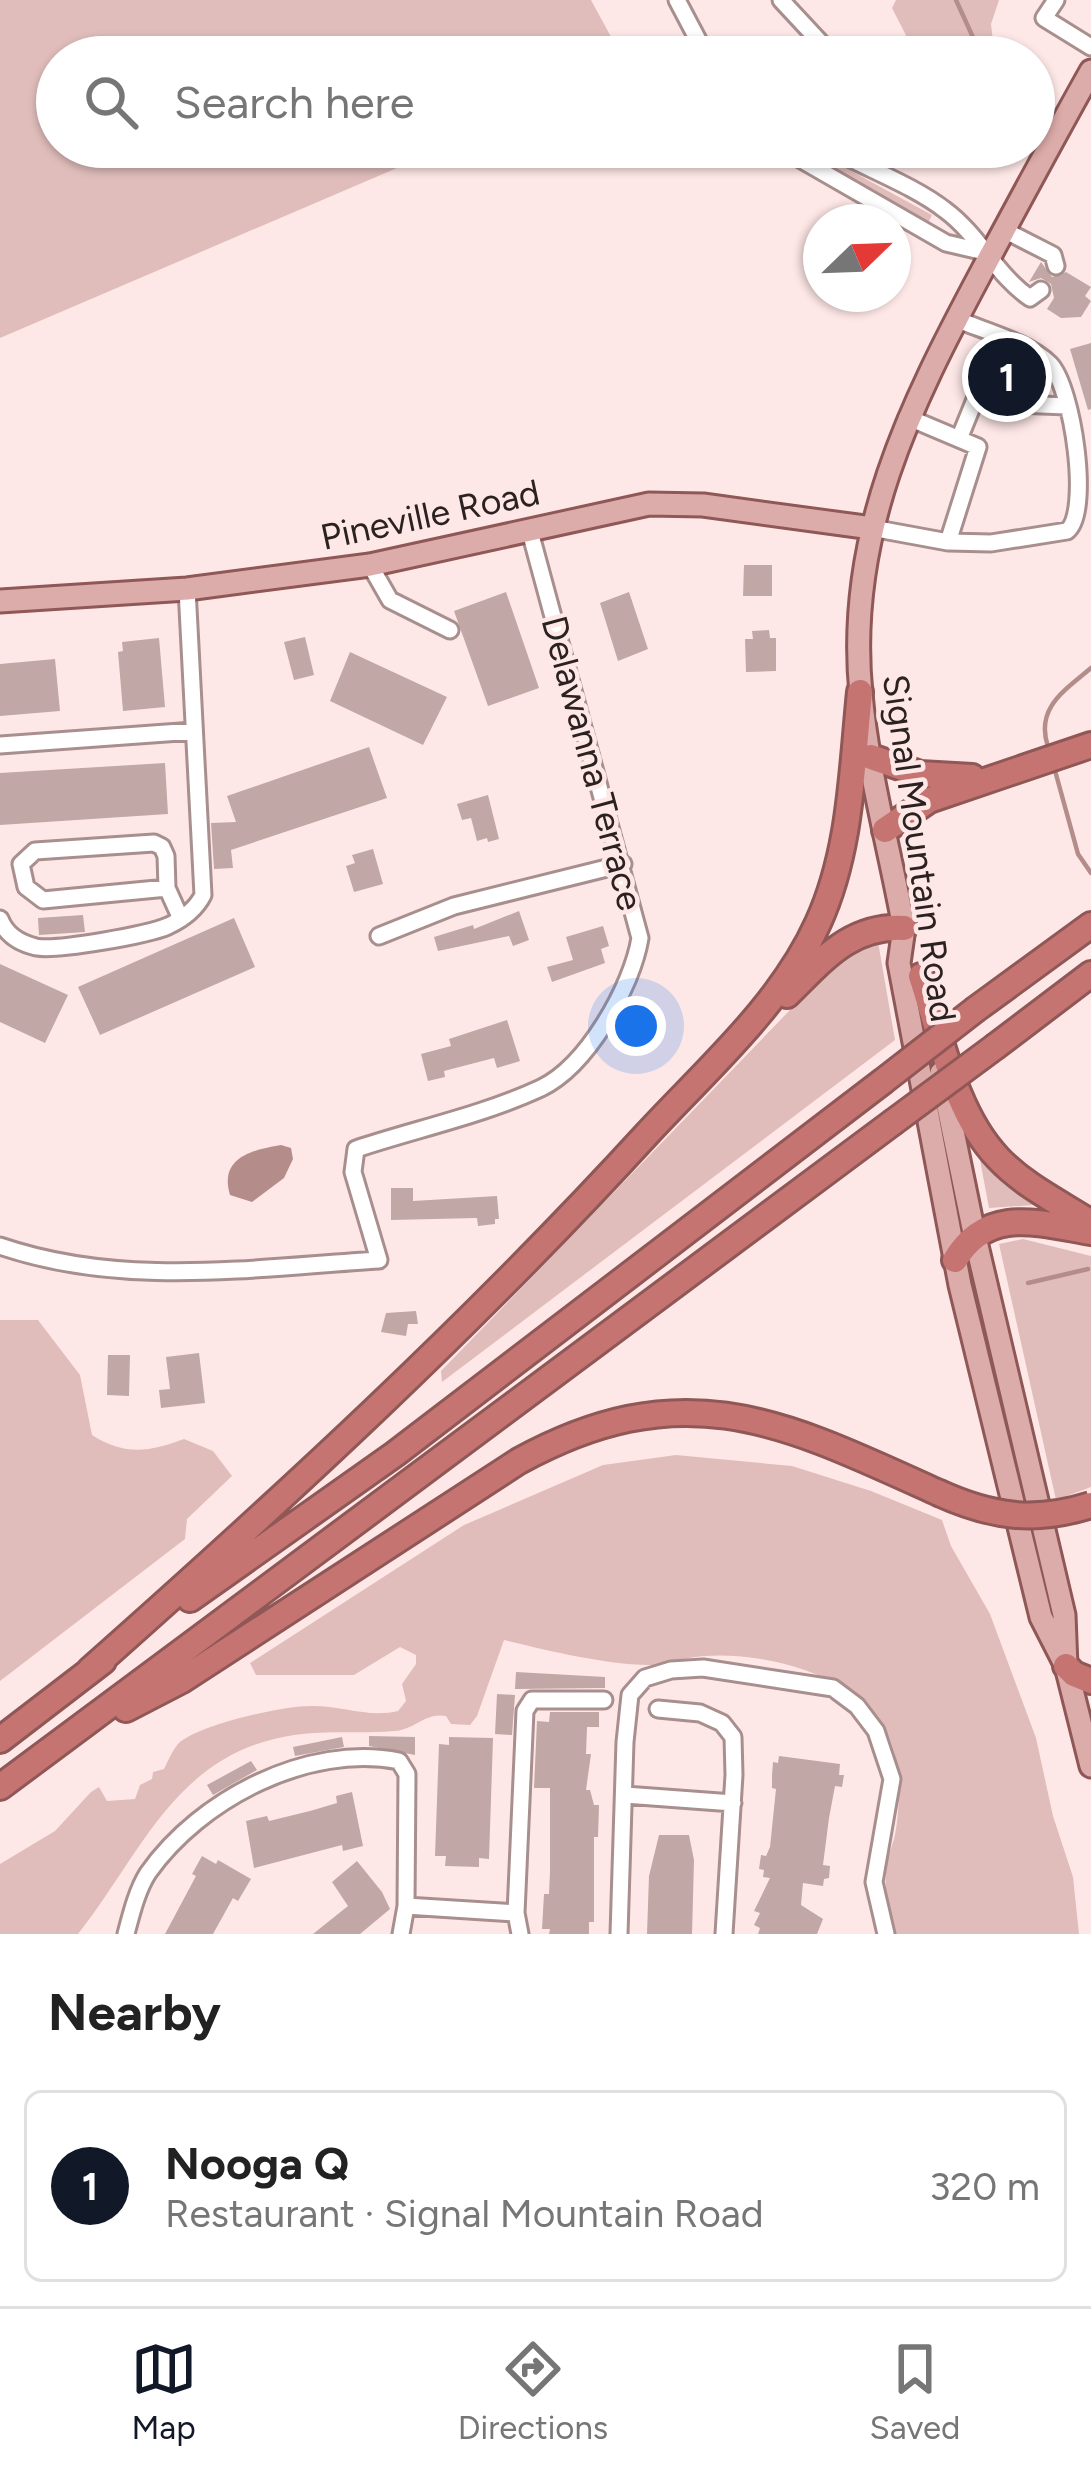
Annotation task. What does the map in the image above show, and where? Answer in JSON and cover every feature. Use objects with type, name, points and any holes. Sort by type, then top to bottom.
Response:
[{"type":"highway","points":[[90,1670],[397,1392],[536,1253],[772,997],[817,927],[845,839],[860,692]]},
{"type":"highway","points":[[885,830],[929,800],[1091,745]]},
{"type":"highway","points":[[872,758],[920,774],[986,778]]},
{"type":"highway","points":[[0,1740],[90,1670],[395,1454],[1091,925]]},
{"type":"highway","points":[[660,1121],[835,947],[870,930],[904,928]]},
{"type":"highway","points":[[0,1787],[1091,974]]},
{"type":"highway","points":[[922,976],[966,1111],[982,1139],[1000,1162],[1091,1227]]},
{"type":"highway","points":[[955,1260],[974,1234],[990,1227],[1024,1223],[1091,1227]]},
{"type":"highway","points":[[65,1740],[182,1680],[548,1445],[602,1426],[661,1414],[763,1420],[996,1514],[1030,1518],[1091,1505]]},
{"type":"highway","points":[[1066,1666],[1091,1681]]},
{"type":"main road","name":"Signal Mountain Road","points":[[1055,136],[1091,70]]},
{"type":"main road","name":"Signal Mountain Road","points":[[1038,168],[907,418],[872,528],[861,594],[860,692],[904,928],[922,976],[974,1234],[1064,1615],[1066,1666],[1091,1766]]},
{"type":"main road","name":"Pineville Road","points":[[0,601],[187,589],[370,565],[649,504],[703,505],[872,528]]},
{"type":"main road","name":"Signal Mountain Road","points":[[904,928],[898,963],[955,1260],[1041,1617],[1066,1666]]},
{"type":"street","points":[[677,0],[695,36]]},
{"type":"street","points":[[781,0],[814,36]]},
{"type":"street","points":[[1056,0],[1044,18],[1091,47]]},
{"type":"street","points":[[816,168],[946,243],[991,254]]},
{"type":"street","points":[[868,168],[944,208],[991,254],[1014,287],[1030,298],[1041,290]]},
{"type":"street","points":[[1004,230],[1053,255],[1056,266]]},
{"type":"street","points":[[872,528],[948,542],[991,543],[1067,531],[1077,525],[1082,463],[1058,375],[1046,360],[956,319]]},
{"type":"street","points":[[959,439],[1000,338]]},
{"type":"street","points":[[1016,404],[1035,354]]},
{"type":"street","points":[[977,393],[1016,404],[1067,406]]},
{"type":"street","points":[[907,418],[978,447],[948,542]]},
{"type":"street","name":"Delawanna Terrace","points":[[0,1246],[90,1269],[153,1274],[379,1260],[353,1172],[356,1148],[544,1087],[576,1062],[636,965],[640,938],[530,528]]},
{"type":"street","points":[[370,565],[390,600],[450,630]]},
{"type":"street","points":[[0,919],[8,934],[31,946],[51,948],[164,928],[198,906],[203,895],[187,589]]},
{"type":"street","points":[[0,746],[194,730]]},
{"type":"street","points":[[166,888],[43,900],[26,887],[21,864],[35,851],[154,843],[166,856],[166,888],[181,919]]},
{"type":"street","points":[[379,936],[454,906],[623,864]]},
{"type":"street","points":[[619,1934],[627,1706],[636,1684],[671,1670],[719,1669],[833,1688],[857,1706],[885,1749],[892,1779],[874,1882],[886,1934]]},
{"type":"street","points":[[520,1934],[516,1912],[525,1711],[532,1700],[604,1700]]},
{"type":"street","points":[[658,1708],[700,1713],[722,1723],[733,1737],[724,1934]]},
{"type":"street","points":[[125,1934],[146,1876],[195,1820],[251,1787],[296,1769],[376,1758],[403,1766],[406,1774],[406,1906],[401,1934]]},
{"type":"street","points":[[625,1795],[733,1802]]},
{"type":"street","points":[[406,1906],[516,1912]]},
{"type":"shaded area","points":[[0,0],[591,0],[611,36],[36,36],[36,168],[397,168],[0,338]]},
{"type":"shaded area","points":[[896,0],[999,0],[992,36],[906,36],[892,8]]},
{"type":"shaded area","points":[[827,168],[846,168],[932,215],[927,225],[911,216],[911,204],[890,204]]},
{"type":"shaded area","points":[[877,936],[895,1040],[442,1382],[441,1371],[848,950]]},
{"type":"shaded area","points":[[281,1145],[291,1148],[293,1159],[284,1178],[252,1202],[230,1195],[229,1173],[240,1158]]},
{"type":"shaded area","points":[[980,1160],[1034,1205],[989,1208]]},
{"type":"shaded area","points":[[1023,1239],[1091,1256],[1091,1487],[1056,1500],[999,1244]]},
{"type":"shaded area","points":[[0,1320],[38,1320],[80,1375],[92,1435],[137,1450],[184,1439],[213,1451],[232,1476],[187,1519],[185,1539],[0,1681]]},
{"type":"shaded area","points":[[676,1455],[792,1466],[942,1520],[951,1546],[990,1614],[1036,1738],[1053,1816],[1073,1877],[1079,1934],[893,1934],[886,1878],[898,1814],[894,1752],[884,1727],[844,1688],[788,1665],[759,1659],[704,1656],[656,1665],[631,1664],[504,1640],[470,1725],[451,1724],[439,1715],[395,1731],[294,1735],[253,1745],[190,1784],[78,1934],[0,1934],[0,1864],[55,1831],[91,1792],[99,1787],[107,1801],[135,1799],[140,1785],[152,1779],[153,1772],[164,1769],[178,1744],[242,1718],[313,1706],[398,1711],[406,1701],[402,1684],[416,1664],[416,1655],[400,1647],[354,1675],[256,1675],[250,1663],[464,1525],[603,1465]]},
{"type":"building","points":[[1041,262],[1052,277],[1066,272],[1091,287],[1085,296],[1091,301],[1081,317],[1061,318],[1047,309],[1054,298],[1051,284],[1041,278],[1029,282]]},
{"type":"building","points":[[1091,343],[1091,409],[1088,410],[1070,349]]},
{"type":"building","points":[[744,565],[772,565],[772,596],[743,596]]},
{"type":"building","points":[[506,592],[539,688],[488,706],[454,611]]},
{"type":"building","points":[[629,592],[648,649],[618,661],[600,603]]},
{"type":"building","points":[[769,630],[770,638],[776,638],[776,671],[746,672],[745,639],[753,639],[752,631]]},
{"type":"building","points":[[305,637],[314,675],[294,680],[284,642]]},
{"type":"building","points":[[159,638],[165,707],[123,711],[118,652],[123,651],[122,642]]},
{"type":"building","points":[[350,652],[447,697],[423,745],[330,701]]},
{"type":"building","points":[[55,659],[60,711],[0,716],[0,664]]},
{"type":"building","points":[[369,747],[387,798],[231,850],[233,868],[214,869],[211,823],[236,822],[227,796]]},
{"type":"building","points":[[165,763],[168,814],[0,825],[0,773]]},
{"type":"building","points":[[488,795],[499,839],[477,841],[471,818],[462,820],[457,804]]},
{"type":"building","points":[[373,849],[383,884],[354,892],[346,866],[355,863],[352,855]]},
{"type":"building","points":[[519,911],[529,940],[513,946],[509,936],[438,951],[434,937],[473,925],[474,929]]},
{"type":"building","points":[[83,915],[85,932],[39,935],[38,918]]},
{"type":"building","points":[[234,918],[255,967],[100,1035],[78,987]]},
{"type":"building","points":[[603,926],[609,946],[601,949],[605,963],[552,982],[547,967],[573,960],[566,937]]},
{"type":"building","points":[[0,964],[68,995],[45,1043],[0,1022]]},
{"type":"building","points":[[507,1020],[520,1061],[497,1068],[494,1058],[444,1071],[445,1077],[428,1081],[421,1054],[451,1046],[449,1039]]},
{"type":"building","points":[[391,1188],[413,1188],[413,1201],[497,1196],[499,1219],[478,1226],[477,1218],[391,1220]]},
{"type":"building","points":[[416,1311],[418,1324],[408,1324],[406,1336],[381,1332],[386,1313]]},
{"type":"building","points":[[199,1353],[205,1403],[161,1408],[159,1390],[170,1389],[166,1357]]},
{"type":"building","points":[[108,1355],[130,1355],[129,1396],[107,1395]]},
{"type":"building","points":[[516,1672],[605,1677],[605,1688],[515,1689]]},
{"type":"building","points":[[497,1694],[515,1695],[512,1735],[495,1734]]},
{"type":"building","points":[[550,1712],[599,1712],[599,1727],[587,1727],[586,1754],[591,1754],[586,1790],[594,1805],[599,1805],[598,1837],[594,1837],[594,1922],[589,1922],[589,1934],[549,1934],[550,1929],[542,1929],[544,1894],[549,1894],[550,1788],[534,1788],[537,1721],[549,1722]]},
{"type":"building","points":[[369,1736],[415,1737],[415,1755],[369,1746]]},
{"type":"building","points":[[342,1737],[344,1747],[295,1756],[293,1747]]},
{"type":"building","points":[[449,1737],[493,1738],[489,1859],[479,1858],[479,1867],[445,1866],[446,1856],[435,1856],[439,1744],[449,1745]]},
{"type":"building","points":[[779,1756],[840,1764],[839,1775],[844,1775],[842,1787],[835,1786],[829,1818],[823,1865],[830,1866],[829,1878],[823,1886],[803,1883],[801,1905],[823,1919],[817,1934],[758,1934],[760,1928],[754,1925],[760,1913],[754,1911],[770,1878],[763,1877],[764,1870],[759,1869],[761,1855],[766,1856],[770,1847],[776,1789],[772,1788],[773,1762],[778,1763]]},
{"type":"building","points":[[251,1761],[257,1770],[213,1795],[207,1785]]},
{"type":"building","points":[[352,1792],[363,1846],[343,1851],[342,1845],[254,1868],[246,1821],[310,1811],[337,1803],[336,1796]]},
{"type":"building","points":[[659,1835],[689,1835],[694,1860],[692,1934],[647,1934],[649,1876]]},
{"type":"building","points":[[202,1856],[251,1879],[238,1901],[233,1898],[213,1934],[165,1934],[196,1876],[192,1874]]},
{"type":"building","points":[[357,1861],[390,1909],[360,1934],[313,1934],[348,1906],[332,1882]]},
{"type":"waterway","points":[[956,0],[972,36]]},
{"type":"waterway","points":[[1048,747],[1045,721],[1049,711],[1091,668]]},
{"type":"waterway","points":[[1054,767],[1078,854],[1091,873]]},
{"type":"waterway","points":[[1028,1283],[1088,1269]]},
{"type":"place","name":"Nooga Q","points":[[1007,377]]}]
